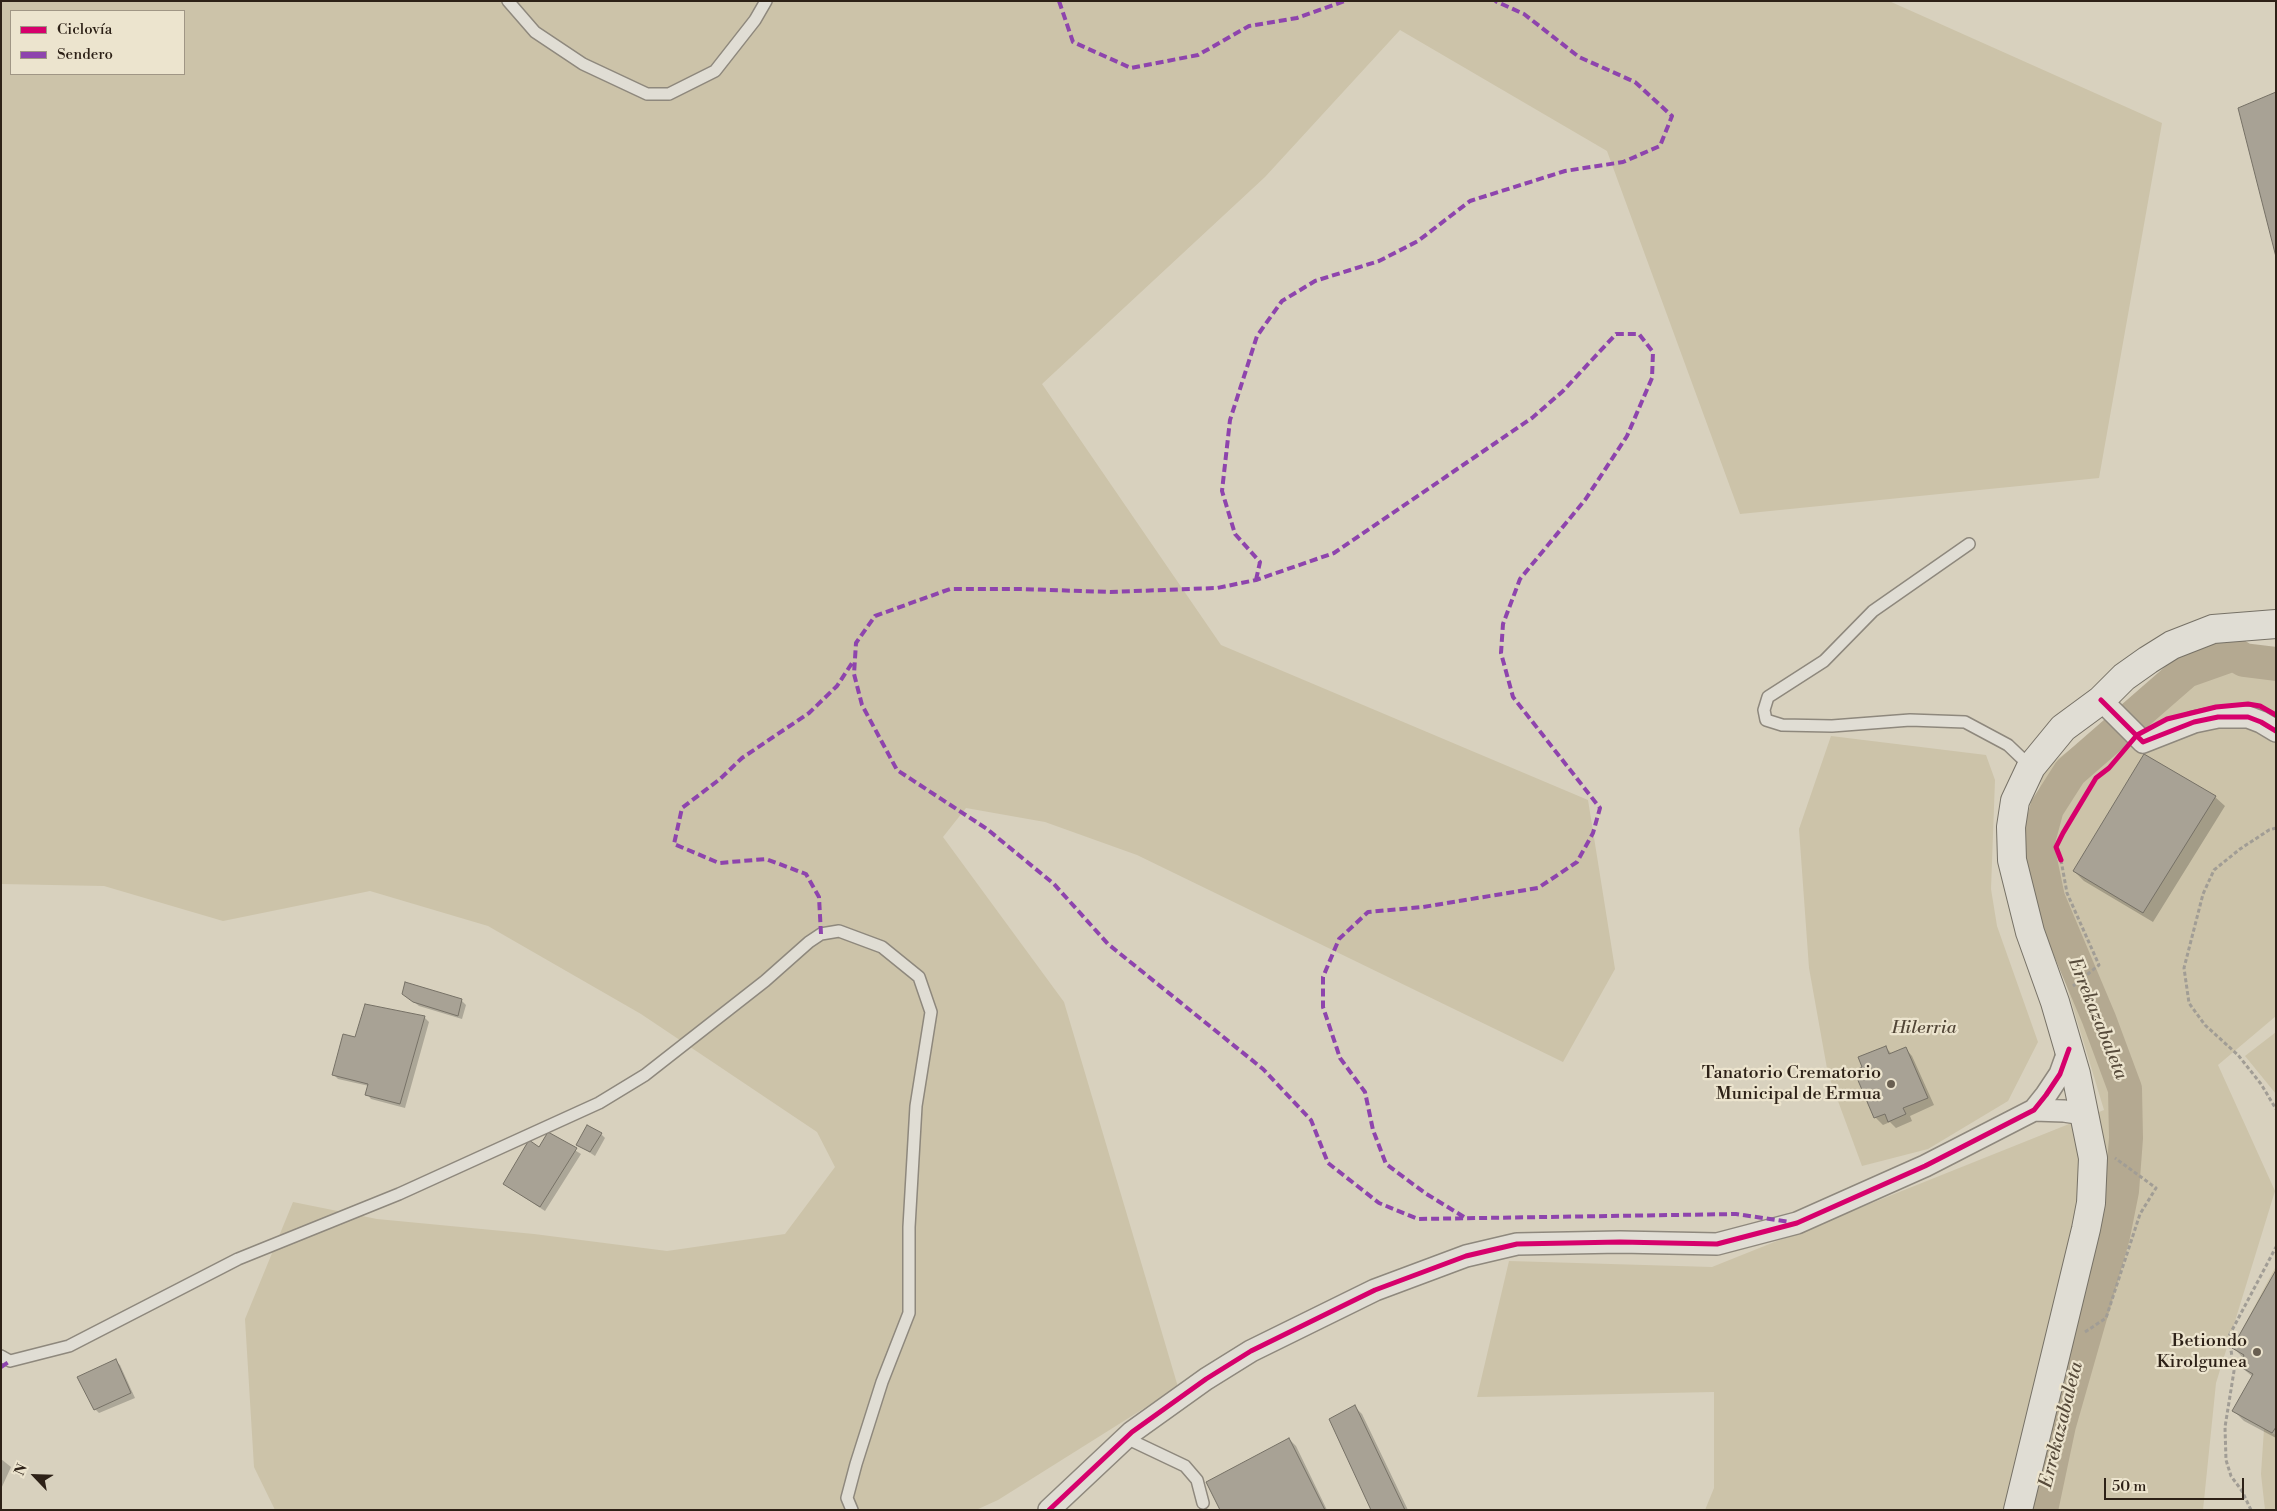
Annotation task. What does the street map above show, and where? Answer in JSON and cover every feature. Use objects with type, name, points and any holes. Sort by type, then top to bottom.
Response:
[{"type":"main road","points":[[2018,1510],[2092,1203],[2094,1158],[2069,1049],[2030,932],[2012,860],[2011,827],[2015,801],[2031,767],[2063,728],[2108,706],[2124,678],[2148,660],[2172,645],[2212,629],[2276,624]]},
{"type":"street","points":[[2108,706],[2143,742],[2194,722],[2218,717],[2248,717],[2276,731]]},
{"type":"street","points":[[1049,1510],[1126,1438],[1206,1378],[1251,1351],[1375,1290],[1466,1256],[1517,1244],[1620,1242],[1717,1244],[1798,1223],[1925,1166],[2034,1110],[2060,1074],[2069,1049]]},
{"type":"street","points":[[2034,1110],[2064,1111],[2086,1118]]},
{"type":"lane","points":[[508,1],[535,32],[583,64],[647,94],[669,94],[715,71],[755,20],[766,1]]},
{"type":"lane","points":[[1969,544],[1873,611],[1824,661],[1768,697],[1764,710],[1766,720],[1782,725],[1832,726],[1910,720],[1965,722],[2008,745],[2031,767]]},
{"type":"lane","points":[[1,1356],[10,1361],[69,1346],[238,1259],[399,1194],[599,1102],[644,1075],[765,982],[809,942],[821,934],[839,931],[882,947],[919,977],[931,1012],[916,1106],[909,1227],[909,1313],[882,1382],[856,1464],[847,1498],[852,1510]]},
{"type":"lane","points":[[1126,1438],[1185,1466],[1197,1480],[1203,1503]]},
{"type":"path","points":[[2276,828],[2269,830],[2240,849],[2214,870],[2203,894],[2184,968],[2189,1003],[2205,1025],[2238,1055],[2261,1084],[2276,1109]]},
{"type":"path","points":[[2058,854],[2061,860],[2067,893],[2099,965],[2073,985]]},
{"type":"path","points":[[2078,1335],[2096,1326],[2106,1318],[2140,1214],[2156,1188],[2115,1159]]},
{"type":"path","points":[[2251,1510],[2242,1490],[2231,1476],[2226,1460],[2225,1427],[2234,1371],[2229,1336],[2276,1247]]},
{"type":"green space","points":[[1,1],[1889,1],[2162,123],[2099,478],[1740,514],[1607,151],[1400,30],[1265,177],[1042,384],[1221,645],[1588,800],[1615,969],[1563,1062],[1137,855],[1045,822],[966,808],[943,837],[1064,1002],[1178,1387],[998,1500],[976,1510],[275,1510],[254,1467],[245,1319],[293,1202],[377,1219],[534,1234],[667,1251],[785,1234],[835,1167],[817,1132],[641,1014],[488,926],[370,891],[223,921],[104,886],[1,884]]},
{"type":"green space","points":[[2219,640],[2276,650],[2276,1016],[2218,1065],[2275,1191],[2216,1383],[2203,1510],[1705,1510],[1714,1488],[1714,1392],[1477,1397],[1509,1261],[1712,1267],[2104,1110],[2038,891],[2022,848],[2045,768]]},
{"type":"green space","name":"Hilerria","points":[[1831,736],[1986,755],[1995,780],[1991,889],[1997,926],[2038,1042],[2008,1101],[1928,1149],[1862,1166],[1828,1074],[1809,968],[1799,829]]},
{"type":"green space","points":[[2276,1032],[2276,1094],[2245,1056]]},
{"type":"green space","name":"Betiondo Kirolgunea","points":[[2276,1266],[2276,1427],[2272,1433],[2276,1435],[2276,1510],[2265,1510],[2261,1474],[2264,1429],[2232,1411],[2253,1374],[2239,1366],[2244,1355],[2232,1348]]},
{"type":"building","points":[[2276,92],[2276,257],[2238,108]]},
{"type":"building","points":[[2144,754],[2216,796],[2143,913],[2073,871]]},
{"type":"building","points":[[405,982],[462,999],[458,1016],[413,1002],[402,994]]},
{"type":"building","points":[[365,1004],[425,1016],[400,1104],[365,1095],[368,1084],[332,1075],[343,1034],[355,1037]]},
{"type":"building","name":"Tanatorio Crematorio Municipal de Ermua","points":[[1886,1046],[1889,1054],[1906,1047],[1928,1098],[1903,1108],[1906,1114],[1888,1122],[1885,1114],[1874,1118],[1854,1071],[1862,1067],[1858,1057]]},
{"type":"building","points":[[587,1125],[602,1133],[590,1152],[576,1145]]},
{"type":"building","points":[[548,1132],[577,1148],[540,1207],[503,1184],[529,1140],[539,1147]]},
{"type":"building","name":"Betiondo Kirolgunea","points":[[2276,1270],[2276,1427],[2272,1433],[2232,1411],[2253,1374],[2239,1366],[2244,1355],[2232,1348]]},
{"type":"building","points":[[116,1359],[131,1393],[94,1410],[77,1377]]},
{"type":"building","points":[[1355,1405],[1405,1510],[1371,1510],[1329,1419]]},
{"type":"building","points":[[1289,1438],[1325,1510],[1220,1510],[1206,1482]]},
{"type":"waterway","name":"Errekazabaleta","points":[[2041,1510],[2059,1425],[2113,1236],[2122,1191],[2126,1138],[2125,1089],[2099,1019],[2048,898],[2037,845],[2047,808],[2070,772],[2186,671],[2234,654],[2244,660],[2276,664]]},
{"type":"marked path","points":[[1059,1],[1073,42],[1131,68],[1198,55],[1249,26],[1297,18],[1345,1]]},
{"type":"marked path","points":[[1256,580],[1260,562],[1235,534],[1222,491],[1230,420],[1257,336],[1282,301],[1315,281],[1379,261],[1418,241],[1470,201],[1565,171],[1623,162],[1660,146],[1672,116],[1635,82],[1579,57],[1524,14],[1495,1]]},
{"type":"marked path","points":[[1464,1217],[1425,1193],[1386,1164],[1373,1130],[1365,1092],[1340,1058],[1323,1007],[1323,977],[1339,939],[1368,912],[1423,907],[1538,888],[1577,862],[1593,833],[1600,808],[1513,697],[1501,653],[1503,624],[1520,579],[1585,500],[1627,436],[1652,378],[1653,352],[1639,334],[1616,334],[1563,391],[1532,418],[1334,553],[1256,580],[1217,588],[1110,592],[950,589],[875,616],[856,643],[854,674],[862,705],[897,770],[987,829],[1054,884],[1108,944],[1263,1069],[1311,1120],[1328,1163],[1379,1203],[1418,1219],[1736,1214],[1790,1222]]},
{"type":"marked path","points":[[821,934],[819,897],[806,874],[766,859],[719,863],[674,844],[682,808],[720,779],[742,758],[809,713],[837,686],[854,660]]},
{"type":"marked path","points":[[1,1367],[10,1361]]},
{"type":"cycle path","points":[[2101,700],[2143,742],[2194,722],[2218,717],[2248,717],[2276,731]]},
{"type":"cycle path","points":[[2061,860],[2056,847],[2096,778],[2109,768],[2137,735],[2167,719],[2216,707],[2248,704],[2260,706],[2276,715]]},
{"type":"cycle path","points":[[1049,1510],[1132,1432],[1206,1379],[1251,1351],[1375,1290],[1466,1256],[1517,1244],[1620,1242],[1717,1244],[1797,1223],[1925,1166],[2034,1110],[2060,1074],[2069,1049]]},
{"type":"place","name":"Tanatorio Crematorio Municipal de Ermua","points":[[1891,1084]]},
{"type":"place","name":"Betiondo Kirolgunea","points":[[2257,1352]]}]
